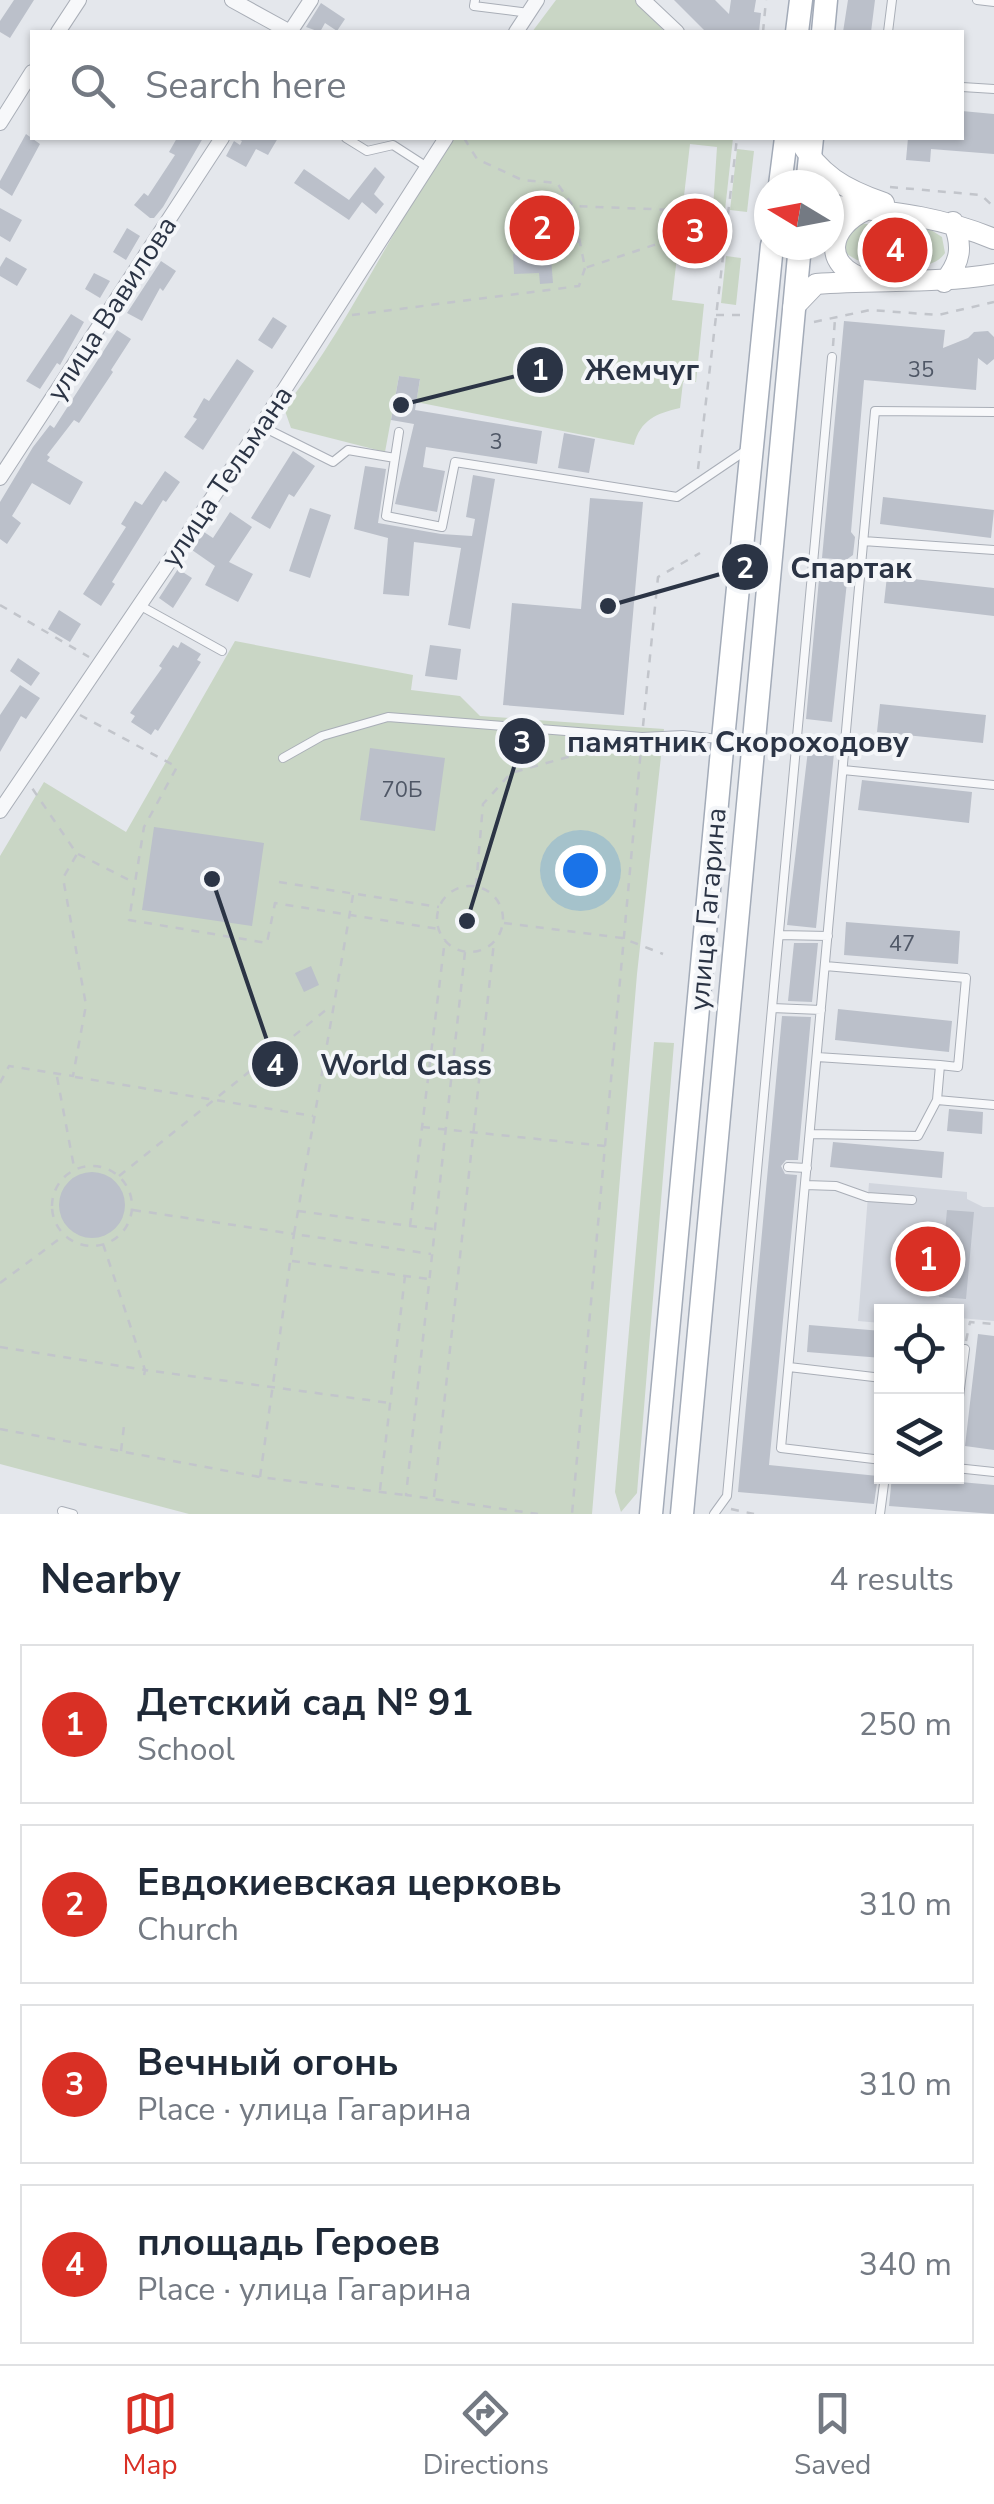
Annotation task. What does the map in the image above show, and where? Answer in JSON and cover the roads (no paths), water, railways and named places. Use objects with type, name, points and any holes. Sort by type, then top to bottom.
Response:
[{"type":"main road","points":[[797,30],[800,0]]},
{"type":"main road","points":[[823,30],[826,0]]},
{"type":"main road","points":[[782,170],[786,140]]},
{"type":"main road","points":[[806,144],[807,170]]},
{"type":"main road","points":[[806,144],[824,174],[850,191],[994,238]]},
{"type":"main road","points":[[844,208],[919,214]]},
{"type":"main road","points":[[866,280],[847,274],[836,256],[836,235],[848,218],[868,210]]},
{"type":"main road","points":[[944,282],[955,269],[960,254],[960,237],[953,222]]},
{"type":"main road","name":"улица Гагарина","points":[[651,1514],[771,260]]},
{"type":"main road","name":"улица Гагарина","points":[[682,1514],[799,260]]},
{"type":"main road","points":[[794,308],[816,284],[866,280],[944,282],[994,274]]},
{"type":"main road","points":[[686,1136],[689,1148],[700,1154],[712,1150],[717,1139]]},
{"type":"street","points":[[59,30],[79,0]]},
{"type":"street","points":[[232,0],[286,30]]},
{"type":"street","points":[[291,30],[311,0]]},
{"type":"street","points":[[643,0],[675,30]]},
{"type":"street","points":[[517,30],[533,6]]},
{"type":"street","points":[[0,123],[30,75]]},
{"type":"street","name":"улица Вавилова","points":[[0,478],[221,140]]},
{"type":"street","name":"улица Тельмана","points":[[0,811],[261,426],[445,140]]},
{"type":"lane","points":[[474,0],[474,6],[533,6]]},
{"type":"lane","points":[[888,30],[892,0]]},
{"type":"lane","points":[[977,0],[994,2]]},
{"type":"lane","points":[[964,88],[994,89]]},
{"type":"lane","points":[[349,140],[368,151],[393,145],[427,167]]},
{"type":"lane","points":[[714,1514],[727,1496],[832,357]]},
{"type":"lane","points":[[874,1459],[782,1448],[789,1367],[788,1324],[810,1134],[875,412],[994,412]]},
{"type":"lane","points":[[261,426],[333,462],[348,450],[395,458]]},
{"type":"lane","points":[[399,432],[386,516],[442,527],[455,462],[677,496],[752,447]]},
{"type":"lane","points":[[863,541],[994,550]]},
{"type":"lane","points":[[139,606],[222,651]]},
{"type":"lane","points":[[283,758],[322,736],[388,717],[723,739]]},
{"type":"lane","points":[[843,770],[994,786]]},
{"type":"lane","points":[[778,935],[828,936]]},
{"type":"lane","points":[[817,1058],[958,1067],[966,978],[825,966]]},
{"type":"lane","points":[[772,1008],[821,1010]]},
{"type":"lane","points":[[810,1134],[918,1136],[938,1100],[940,1065]]},
{"type":"lane","points":[[938,1100],[994,1105]]},
{"type":"lane","points":[[758,1164],[769,1165]]},
{"type":"lane","points":[[788,1166],[806,1168]]},
{"type":"lane","points":[[805,1184],[836,1186],[867,1198],[912,1200]]},
{"type":"lane","points":[[743,1319],[754,1320]]},
{"type":"lane","points":[[959,1394],[965,1349]]},
{"type":"lane","points":[[789,1367],[874,1377]]},
{"type":"lane","points":[[964,1469],[994,1472]]},
{"type":"lane","points":[[880,1514],[884,1484]]},
{"type":"lane","points":[[62,1511],[73,1514]]},
{"type":"place","name":"Евдокиевская церковь","points":[[542,228]]},
{"type":"place","name":"Вечный огонь","points":[[695,231]]},
{"type":"place","name":"площадь Героев","points":[[895,250]]},
{"type":"place","name":"Жемчуг","points":[[401,405]]},
{"type":"place","name":"Спартак","points":[[608,606]]},
{"type":"place","name":"World Class","points":[[212,879]]},
{"type":"place","name":"памятник Скороходову","points":[[467,921]]},
{"type":"place","name":"Детский сад № 91","points":[[928,1259]]}]
